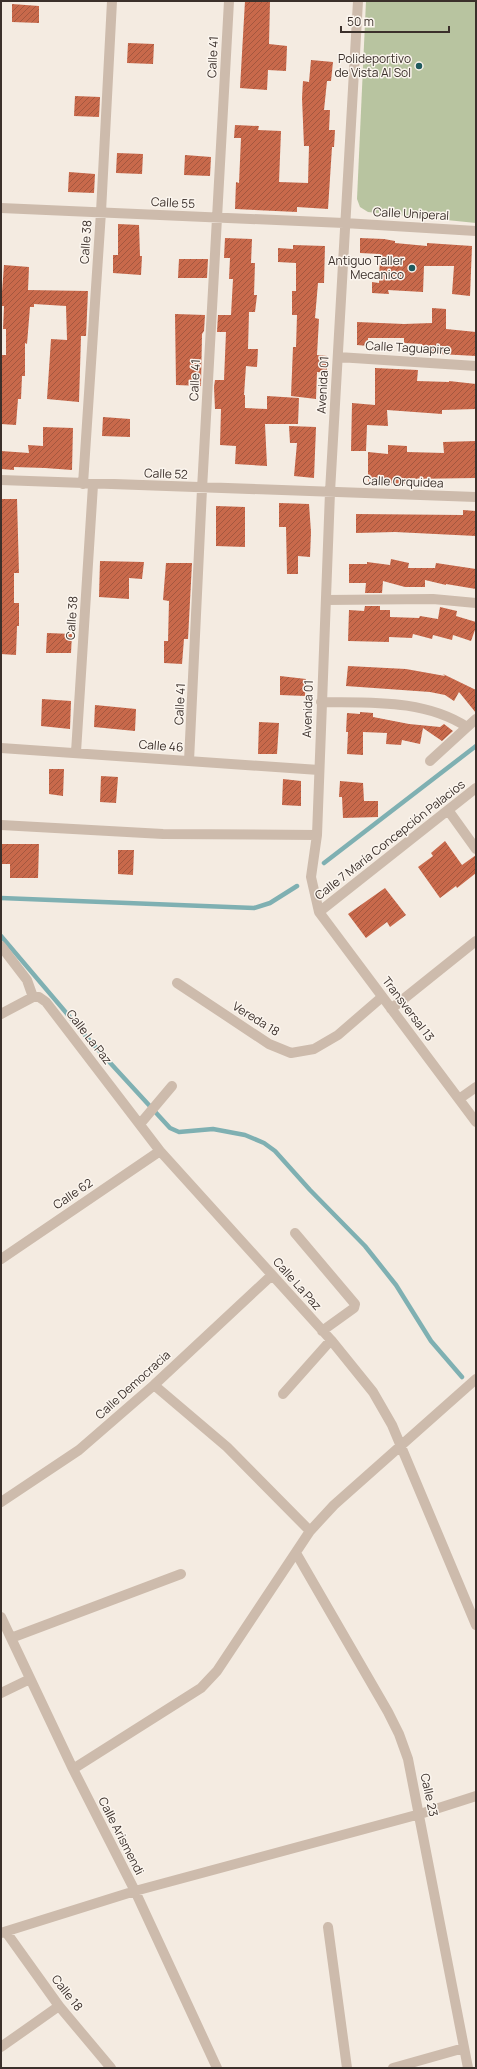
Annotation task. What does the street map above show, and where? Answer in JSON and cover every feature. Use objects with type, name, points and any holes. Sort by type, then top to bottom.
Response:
[{"type":"street","name":"Calle 38","points":[[76,752],[112,1]]},
{"type":"street","name":"Calle 41","points":[[190,761],[202,488],[229,1]]},
{"type":"street","name":"Avenida 01","points":[[319,912],[311,877],[317,834],[330,492],[344,223],[358,1]]},
{"type":"street","name":"Calle 55","points":[[1,208],[344,223]]},
{"type":"street","name":"Calle Uniperal","points":[[344,223],[476,231]]},
{"type":"street","name":"Calle Taguapire","points":[[338,357],[476,366]]},
{"type":"street","name":"Calle 52","points":[[1,480],[330,492]]},
{"type":"street","name":"Calle Orquidea","points":[[330,492],[476,497]]},
{"type":"street","points":[[326,600],[433,599],[476,603]]},
{"type":"street","points":[[321,702],[403,704],[430,709],[468,727]]},
{"type":"street","points":[[430,761],[476,719]]},
{"type":"street","name":"Calle 46","points":[[1,748],[319,770]]},
{"type":"street","name":"Calle 7 María Concepción Palacios","points":[[319,912],[476,788]]},
{"type":"street","points":[[448,810],[476,849]]},
{"type":"street","points":[[1,825],[149,833],[317,834]]},
{"type":"street","name":"Transversal 13","points":[[319,912],[476,1122]]},
{"type":"street","points":[[392,1009],[476,941]]},
{"type":"street","points":[[1,946],[27,980],[36,997],[1,1014]]},
{"type":"street","name":"Vereda 18","points":[[177,983],[269,1044],[290,1053],[314,1049],[338,1035],[382,997]]},
{"type":"street","name":"Calle La Paz","points":[[36,997],[46,1002],[160,1151],[331,1340],[373,1392],[392,1425],[476,1625]]},
{"type":"street","points":[[140,1124],[172,1086]]},
{"type":"street","points":[[459,1099],[476,1087]]},
{"type":"street","name":"Calle 62","points":[[1,1259],[160,1151]]},
{"type":"street","points":[[295,1233],[355,1304],[354,1308],[322,1331]]},
{"type":"street","name":"Calle Democracia","points":[[1,1502],[80,1450],[154,1385],[272,1275]]},
{"type":"street","points":[[283,1394],[331,1340]]},
{"type":"street","points":[[73,1769],[201,1688],[217,1671],[310,1531],[334,1505],[476,1379]]},
{"type":"street","points":[[154,1385],[227,1447],[310,1531]]},
{"type":"street","name":"Calle 23","points":[[296,1553],[399,1734],[408,1759],[420,1814],[468,2068]]},
{"type":"street","points":[[11,1638],[181,1574]]},
{"type":"street","name":"Calle Arismendi","points":[[1,1616],[73,1769],[135,1891],[217,2068]]},
{"type":"street","points":[[1,1693],[30,1679]]},
{"type":"street","points":[[3,1932],[135,1891],[420,1814],[476,1796]]},
{"type":"street","points":[[328,1927],[347,2068]]},
{"type":"street","name":"Calle 18","points":[[3,1932],[59,2006],[99,2051],[111,2068]]},
{"type":"street","points":[[1,2047],[59,2006]]},
{"type":"street","points":[[393,2068],[464,2048]]},
{"type":"green space","name":"Polideportivo de Vista Al Sol","points":[[366,1],[476,1],[476,223],[368,212],[360,207],[357,199]]},
{"type":"building","points":[[245,1],[270,1],[269,44],[287,46],[286,71],[268,70],[267,90],[240,88]]},
{"type":"building","points":[[12,4],[39,6],[39,23],[12,22]]},
{"type":"building","points":[[128,43],[154,44],[153,64],[127,63]]},
{"type":"building","points":[[311,60],[333,62],[331,81],[327,81],[324,110],[330,110],[329,130],[335,130],[334,147],[332,147],[328,209],[297,207],[297,212],[235,209],[236,182],[239,183],[241,138],[234,138],[235,125],[259,126],[258,130],[281,131],[279,182],[308,183],[309,146],[304,146],[302,98],[303,81],[309,82]]},
{"type":"building","points":[[75,96],[100,97],[99,117],[74,116]]},
{"type":"building","points":[[117,153],[143,154],[142,174],[116,173]]},
{"type":"building","points":[[185,155],[211,157],[210,176],[184,175]]},
{"type":"building","points":[[69,172],[95,174],[94,193],[68,192]]},
{"type":"building","points":[[118,224],[139,225],[140,256],[142,256],[141,275],[113,273],[113,255],[118,255]]},
{"type":"building","points":[[225,238],[252,239],[251,263],[255,263],[254,295],[257,295],[255,312],[249,312],[248,349],[258,349],[257,367],[246,366],[244,395],[245,408],[267,409],[267,396],[299,398],[298,424],[265,424],[267,466],[235,464],[236,446],[220,445],[221,409],[215,409],[214,387],[215,380],[224,380],[226,332],[217,332],[218,315],[231,315],[233,279],[229,279],[230,258],[224,258]]},
{"type":"building","points":[[360,238],[384,239],[395,241],[395,243],[427,246],[427,243],[472,246],[470,296],[452,294],[454,266],[424,266],[423,292],[388,290],[389,294],[372,293],[372,282],[379,283],[380,254],[360,253]]},
{"type":"building","points":[[293,245],[325,246],[324,283],[318,283],[315,318],[319,319],[317,355],[327,356],[327,373],[317,372],[316,399],[291,396],[293,347],[296,347],[297,315],[292,315],[292,291],[296,291],[296,263],[278,262],[278,248],[293,249]]},
{"type":"building","points":[[179,259],[208,259],[207,278],[178,278]]},
{"type":"building","points":[[4,265],[29,267],[28,290],[88,291],[86,336],[81,336],[79,402],[47,399],[51,339],[67,340],[66,306],[34,304],[34,307],[30,307],[27,344],[25,343],[25,376],[22,376],[21,399],[18,399],[16,425],[1,424],[1,355],[6,355],[6,329],[3,329],[4,306],[1,306]]},
{"type":"building","points":[[432,308],[446,309],[446,329],[476,332],[476,356],[421,353],[422,344],[404,343],[404,338],[368,338],[368,346],[357,345],[357,322],[404,324],[432,323]]},
{"type":"building","points":[[175,314],[205,315],[204,331],[202,334],[201,386],[176,385]]},
{"type":"building","points":[[375,368],[418,370],[417,381],[449,381],[476,384],[476,409],[442,410],[442,414],[387,410],[388,426],[367,425],[366,451],[351,451],[352,403],[375,405]]},
{"type":"building","points":[[103,417],[130,419],[130,437],[102,436]]},
{"type":"building","points":[[289,426],[316,427],[314,478],[294,476],[297,443],[290,443]]},
{"type":"building","points":[[43,427],[73,428],[72,470],[14,467],[14,470],[1,469],[1,451],[29,453],[28,445],[43,446]]},
{"type":"building","points":[[476,441],[476,478],[407,479],[407,484],[368,482],[368,452],[388,454],[388,445],[407,446],[407,452],[444,453],[443,442]]},
{"type":"building","points":[[1,499],[17,499],[19,573],[14,573],[14,603],[19,603],[19,626],[17,626],[16,655],[1,654]]},
{"type":"building","points":[[279,503],[309,504],[311,532],[310,557],[298,556],[298,574],[287,574],[286,527],[279,527]]},
{"type":"building","points":[[216,506],[245,507],[245,547],[216,546]]},
{"type":"building","points":[[463,510],[476,511],[476,536],[395,532],[356,533],[356,514],[463,515]]},
{"type":"building","points":[[391,559],[409,563],[408,568],[435,568],[436,563],[476,569],[476,589],[446,585],[425,580],[425,587],[405,587],[383,581],[382,593],[365,593],[366,583],[349,583],[349,564],[367,564],[367,562],[390,565]]},
{"type":"building","points":[[100,561],[144,562],[142,579],[129,578],[129,599],[99,597]]},
{"type":"building","points":[[166,563],[192,563],[188,639],[184,639],[182,664],[164,663],[164,641],[168,641],[169,601],[163,600]]},
{"type":"building","points":[[365,606],[380,606],[380,610],[390,610],[390,617],[419,618],[420,616],[438,619],[440,607],[457,611],[456,616],[476,622],[476,627],[471,641],[453,635],[452,640],[433,635],[432,639],[413,634],[412,638],[389,637],[389,642],[348,641],[349,610],[364,611]]},
{"type":"building","points":[[47,633],[72,634],[71,653],[46,653]]},
{"type":"building","points":[[348,666],[406,669],[445,676],[443,674],[476,690],[476,713],[459,692],[454,701],[445,695],[430,692],[346,686]]},
{"type":"building","points":[[280,676],[306,679],[305,696],[280,695]]},
{"type":"building","points":[[42,699],[71,701],[70,729],[41,726]]},
{"type":"building","points":[[95,705],[136,709],[135,731],[94,727]]},
{"type":"building","points":[[360,712],[373,713],[373,717],[409,724],[440,727],[444,724],[453,731],[442,741],[423,728],[420,744],[402,740],[401,745],[386,744],[387,733],[363,732],[363,755],[347,754],[347,713],[360,714]]},
{"type":"building","points":[[259,722],[279,723],[277,754],[258,754]]},
{"type":"building","points":[[49,769],[64,769],[63,796],[49,794]]},
{"type":"building","points":[[101,776],[118,777],[116,803],[100,802]]},
{"type":"building","points":[[283,779],[301,781],[301,806],[282,805]]},
{"type":"building","points":[[340,781],[363,783],[364,801],[378,801],[378,817],[343,818],[342,797],[339,797]]},
{"type":"building","points":[[445,841],[462,865],[476,855],[476,873],[457,888],[456,886],[440,898],[418,867],[433,856],[431,853]]},
{"type":"building","points":[[1,844],[39,844],[38,878],[10,878],[10,864],[1,864]]},
{"type":"building","points":[[118,850],[134,850],[133,875],[118,874]]},
{"type":"building","points":[[385,888],[406,915],[390,927],[387,922],[366,938],[348,914]]},
{"type":"waterway","points":[[324,863],[476,746]]},
{"type":"waterway","points":[[1,898],[254,908],[270,903],[297,886]]},
{"type":"waterway","points":[[1,936],[91,1042],[170,1128],[179,1132],[213,1129],[245,1135],[264,1143],[275,1151],[310,1190],[365,1246],[396,1285],[431,1341],[462,1377]]},
{"type":"place","name":"Polideportivo de Vista Al Sol","points":[[419,66]]},
{"type":"place","name":"Antiguo Taller Mecanico","points":[[412,268]]}]
